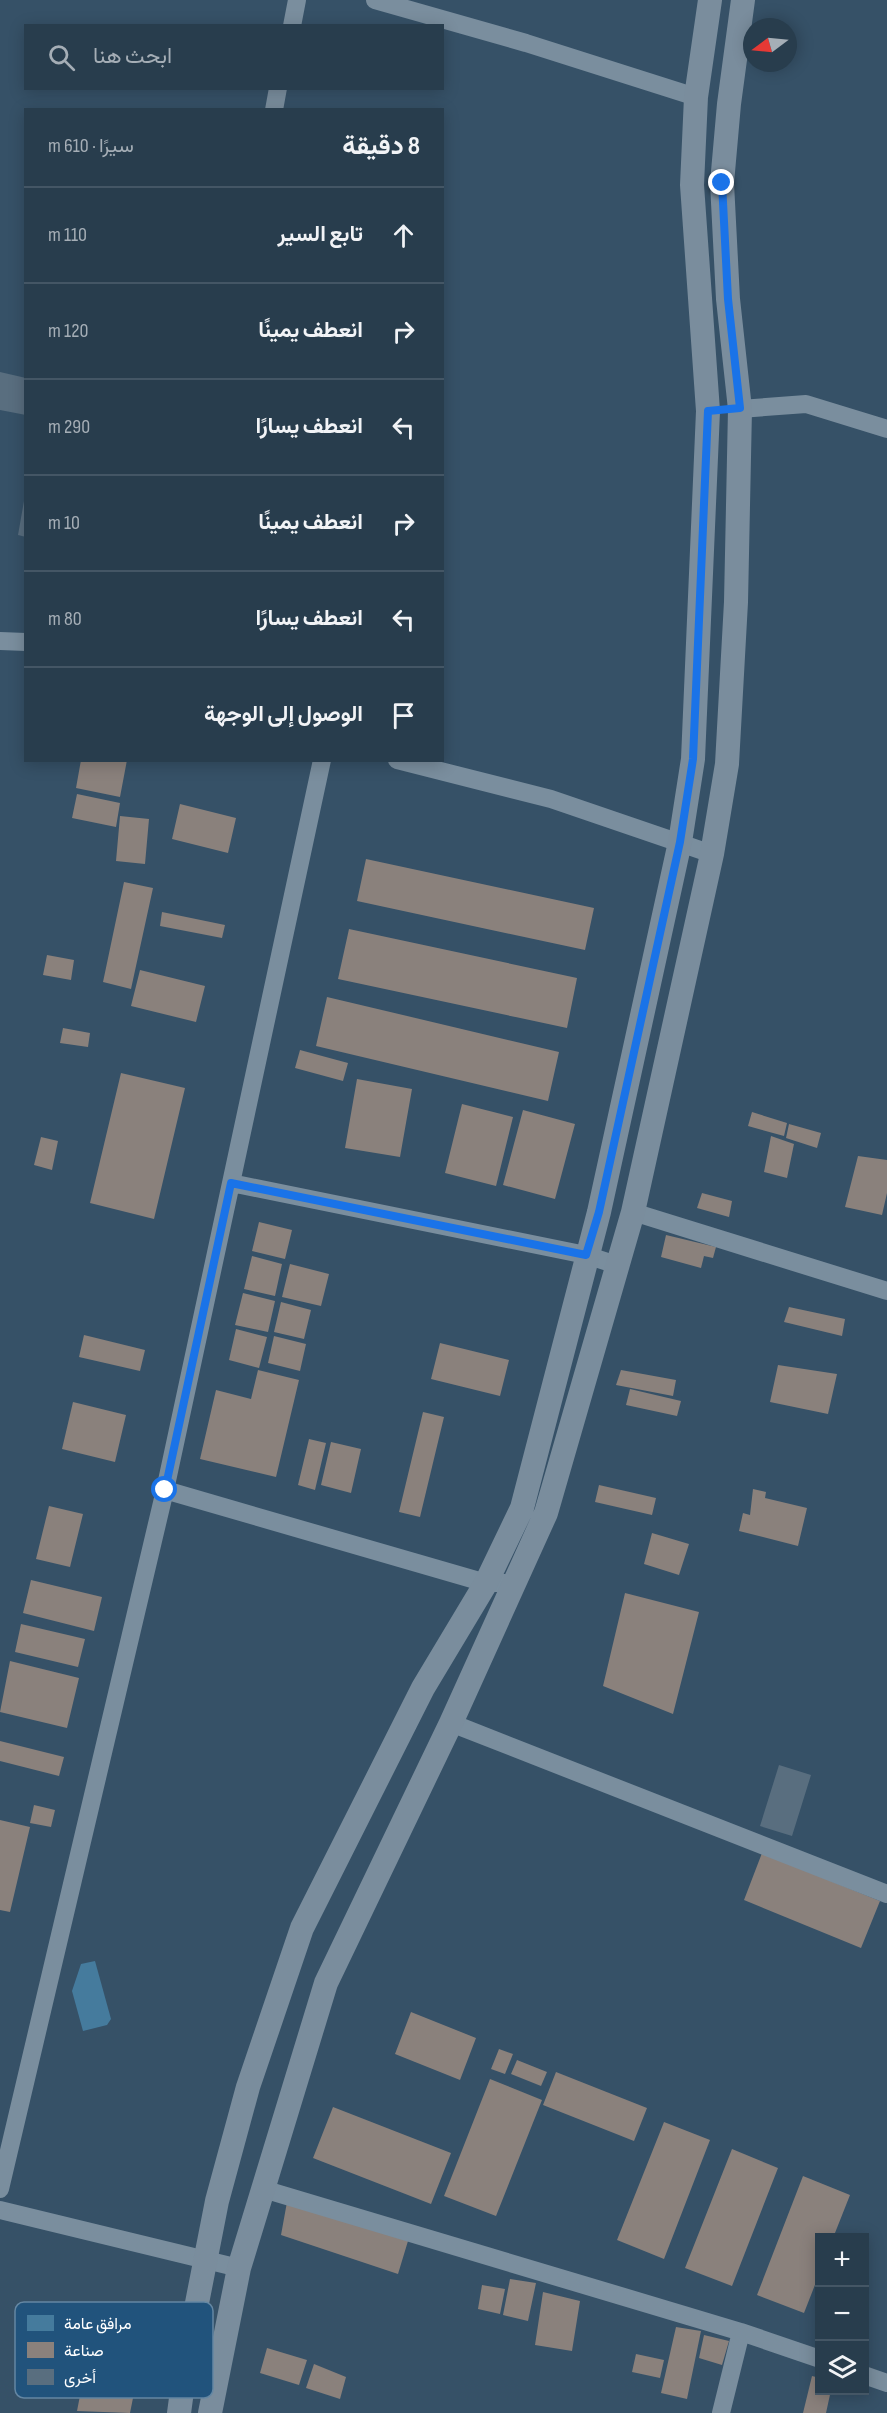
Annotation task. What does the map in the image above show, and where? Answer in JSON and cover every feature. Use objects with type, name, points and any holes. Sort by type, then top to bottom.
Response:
[{"type":"main road","points":[[198,2302],[217,2201],[248,2087],[302,1928],[423,1688],[486,1583],[522,1508],[599,1212],[680,842],[693,759],[708,411],[692,185],[696,97],[710,0]]},
{"type":"main road","points":[[210,2413],[239,2268],[326,1983],[451,1723],[546,1513],[633,1212],[712,854],[727,764],[735,602],[740,408],[728,299],[722,183],[729,104],[743,0]]},
{"type":"main road","points":[[708,411],[740,408]]},
{"type":"main road","points":[[693,759],[727,764]]},
{"type":"main road","points":[[179,2413],[181,2398]]},
{"type":"street","points":[[292,24],[297,0]]},
{"type":"street","points":[[375,0],[526,43],[696,97]]},
{"type":"street","points":[[274,108],[278,90]]},
{"type":"street","points":[[740,408],[806,404],[887,429]]},
{"type":"street","points":[[0,641],[24,642]]},
{"type":"street","points":[[0,2189],[7,2130],[165,1490],[322,762]]},
{"type":"street","points":[[405,762],[551,799],[712,854]]},
{"type":"street","points":[[231,1183],[586,1255],[616,1265]]},
{"type":"street","points":[[633,1212],[887,1291]]},
{"type":"street","points":[[165,1490],[486,1583],[513,1583]]},
{"type":"street","points":[[451,1723],[887,1894]]},
{"type":"street","points":[[263,2189],[741,2332],[815,2358]]},
{"type":"street","points":[[0,2210],[239,2268]]},
{"type":"street","points":[[721,2413],[741,2332]]},
{"type":"street","points":[[869,2377],[887,2383]]},
{"type":"building: مرافق عامة","points":[[95,1961],[111,2019],[107,2025],[83,2031],[72,1991],[81,1964]]},
{"type":"building: صناعة","points":[[81,762],[127,762],[120,797],[76,788]]},
{"type":"building: صناعة","points":[[77,794],[120,803],[116,827],[72,818]]},
{"type":"building: صناعة","points":[[180,804],[236,818],[228,853],[172,839]]},
{"type":"building: صناعة","points":[[120,816],[149,819],[145,864],[116,861]]},
{"type":"building: صناعة","points":[[366,859],[594,908],[585,950],[357,901]]},
{"type":"building: صناعة","points":[[124,882],[153,888],[131,989],[103,982]]},
{"type":"building: صناعة","points":[[162,912],[225,925],[222,938],[160,926]]},
{"type":"building: صناعة","points":[[349,929],[577,978],[567,1028],[338,979]]},
{"type":"building: صناعة","points":[[47,955],[74,960],[71,980],[43,975]]},
{"type":"building: صناعة","points":[[140,970],[205,986],[196,1022],[131,1006]]},
{"type":"building: صناعة","points":[[327,997],[559,1052],[548,1101],[316,1046]]},
{"type":"building: صناعة","points":[[63,1028],[90,1033],[88,1047],[60,1043]]},
{"type":"building: صناعة","points":[[300,1050],[348,1063],[343,1081],[295,1068]]},
{"type":"building: صناعة","points":[[121,1073],[185,1088],[154,1219],[90,1203]]},
{"type":"building: صناعة","points":[[357,1079],[412,1089],[400,1157],[345,1148]]},
{"type":"building: صناعة","points":[[462,1104],[513,1117],[496,1186],[445,1173]]},
{"type":"building: صناعة","points":[[523,1110],[575,1124],[555,1199],[503,1185]]},
{"type":"building: صناعة","points":[[752,1112],[787,1123],[784,1136],[748,1126]]},
{"type":"building: صناعة","points":[[789,1124],[821,1133],[817,1148],[786,1138]]},
{"type":"building: صناعة","points":[[771,1136],[794,1144],[787,1178],[764,1172]]},
{"type":"building: صناعة","points":[[41,1137],[58,1141],[52,1170],[34,1165]]},
{"type":"building: صناعة","points":[[858,1156],[887,1160],[887,1193],[882,1215],[845,1207]]},
{"type":"building: صناعة","points":[[702,1193],[732,1201],[729,1217],[697,1208]]},
{"type":"building: صناعة","points":[[259,1222],[292,1230],[285,1259],[252,1251]]},
{"type":"building: صناعة","points":[[666,1235],[716,1247],[713,1258],[704,1256],[701,1268],[661,1257]]},
{"type":"building: صناعة","points":[[252,1256],[282,1264],[275,1296],[244,1289]]},
{"type":"building: صناعة","points":[[290,1264],[329,1274],[321,1306],[282,1297]]},
{"type":"building: صناعة","points":[[243,1293],[275,1301],[268,1332],[235,1325]]},
{"type":"building: صناعة","points":[[281,1302],[311,1310],[304,1339],[274,1332]]},
{"type":"building: صناعة","points":[[789,1307],[845,1319],[842,1336],[784,1322]]},
{"type":"building: صناعة","points":[[236,1329],[267,1337],[259,1368],[229,1360]]},
{"type":"building: صناعة","points":[[84,1335],[145,1350],[140,1371],[79,1357]]},
{"type":"building: صناعة","points":[[274,1336],[306,1344],[300,1371],[268,1363]]},
{"type":"building: صناعة","points":[[440,1343],[509,1360],[500,1396],[431,1379]]},
{"type":"building: صناعة","points":[[778,1365],[837,1374],[828,1414],[770,1402]]},
{"type":"building: صناعة","points":[[258,1370],[299,1380],[276,1477],[200,1459],[216,1390],[251,1399]]},
{"type":"building: صناعة","points":[[621,1370],[676,1380],[673,1396],[616,1385]]},
{"type":"building: صناعة","points":[[630,1389],[681,1401],[677,1416],[626,1405]]},
{"type":"building: صناعة","points":[[73,1402],[126,1415],[115,1462],[62,1449]]},
{"type":"building: صناعة","points":[[423,1412],[444,1417],[420,1517],[399,1512]]},
{"type":"building: صناعة","points":[[309,1439],[326,1443],[315,1490],[298,1485]]},
{"type":"building: صناعة","points":[[331,1442],[361,1449],[351,1493],[321,1485]]},
{"type":"building: صناعة","points":[[599,1485],[656,1498],[652,1515],[595,1502]]},
{"type":"building: صناعة","points":[[753,1489],[766,1492],[765,1498],[807,1508],[798,1546],[739,1531],[743,1513],[750,1515]]},
{"type":"building: صناعة","points":[[49,1506],[83,1514],[70,1567],[36,1559]]},
{"type":"building: صناعة","points":[[652,1533],[689,1544],[679,1575],[644,1564]]},
{"type":"building: صناعة","points":[[31,1580],[102,1597],[94,1631],[23,1613]]},
{"type":"building: صناعة","points":[[625,1593],[699,1612],[673,1714],[603,1686]]},
{"type":"building: صناعة","points":[[21,1624],[85,1639],[78,1667],[15,1652]]},
{"type":"building: صناعة","points":[[10,1661],[79,1678],[67,1728],[0,1712]]},
{"type":"building: صناعة","points":[[0,1741],[64,1757],[59,1776],[0,1761]]},
{"type":"building: صناعة","points":[[34,1805],[55,1810],[51,1827],[30,1823]]},
{"type":"building: صناعة","points":[[0,1820],[30,1827],[10,1912],[0,1910]]},
{"type":"building: صناعة","points":[[762,1853],[880,1901],[861,1948],[744,1900]]},
{"type":"building: صناعة","points":[[411,2012],[476,2038],[460,2080],[395,2054]]},
{"type":"building: صناعة","points":[[499,2049],[513,2054],[505,2074],[491,2069]]},
{"type":"building: صناعة","points":[[517,2060],[547,2072],[541,2086],[511,2074]]},
{"type":"building: صناعة","points":[[556,2072],[647,2108],[634,2141],[543,2105]]},
{"type":"building: صناعة","points":[[490,2079],[542,2100],[496,2216],[444,2196]]},
{"type":"building: صناعة","points":[[333,2107],[451,2153],[431,2204],[313,2158]]},
{"type":"building: صناعة","points":[[664,2122],[710,2140],[664,2259],[617,2240]]},
{"type":"building: صناعة","points":[[732,2149],[778,2168],[732,2286],[685,2268]]},
{"type":"building: صناعة","points":[[803,2176],[850,2195],[835,2233],[815,2233],[815,2285],[804,2313],[757,2295]]},
{"type":"building: صناعة","points":[[287,2202],[408,2241],[398,2274],[281,2235]]},
{"type":"building: صناعة","points":[[510,2279],[536,2283],[528,2321],[503,2315]]},
{"type":"building: صناعة","points":[[482,2285],[505,2289],[500,2314],[478,2309]]},
{"type":"building: صناعة","points":[[543,2292],[580,2301],[572,2351],[535,2345]]},
{"type":"building: صناعة","points":[[676,2327],[701,2331],[687,2399],[661,2393]]},
{"type":"building: صناعة","points":[[704,2335],[729,2341],[722,2365],[699,2358]]},
{"type":"building: صناعة","points":[[267,2348],[307,2360],[299,2385],[260,2373]]},
{"type":"building: صناعة","points":[[636,2354],[664,2360],[660,2378],[632,2372]]},
{"type":"building: صناعة","points":[[314,2364],[346,2377],[340,2399],[306,2388]]},
{"type":"building: صناعة","points":[[812,2376],[815,2377],[815,2395],[830,2395],[826,2413],[803,2413]]},
{"type":"building: صناعة","points":[[80,2398],[133,2398],[130,2413],[77,2411]]},
{"type":"building: أخرى","points":[[0,372],[24,378],[24,415],[0,410]]},
{"type":"building: أخرى","points":[[24,501],[24,536],[18,535]]},
{"type":"building: أخرى","points":[[779,1765],[811,1775],[792,1836],[760,1826]]},
{"type":"route","points":[[165,1490],[231,1183],[586,1255],[599,1212],[680,842],[693,759],[708,411],[740,408],[728,299],[722,183]]}]
